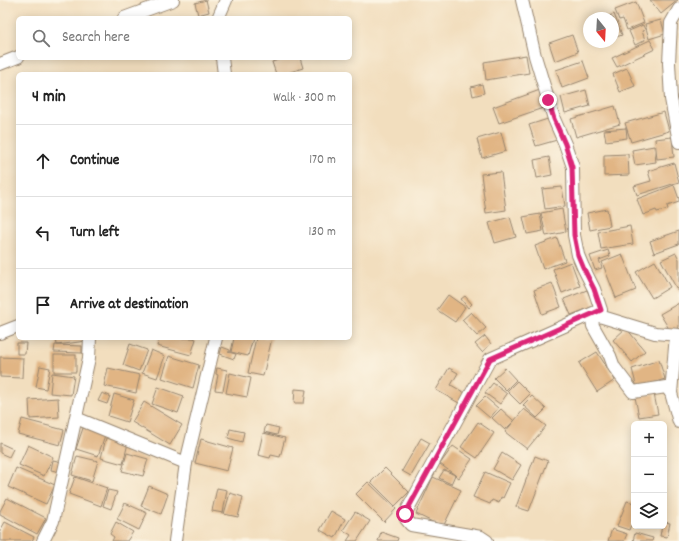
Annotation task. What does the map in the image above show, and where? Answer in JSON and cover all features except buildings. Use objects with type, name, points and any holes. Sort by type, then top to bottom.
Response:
[{"type":"street","points":[[129,16],[173,0]]},
{"type":"street","points":[[219,16],[226,0]]},
{"type":"street","points":[[522,0],[535,56],[554,119],[565,144],[572,167],[574,235],[578,255],[594,289],[599,312]]},
{"type":"street","points":[[679,9],[671,23],[669,63],[672,99],[679,142]]},
{"type":"street","points":[[0,64],[16,58]]},
{"type":"street","points":[[222,60],[224,72]]},
{"type":"street","points":[[599,312],[592,319],[593,326],[610,356],[614,367],[633,392],[666,387],[672,393]]},
{"type":"street","points":[[487,541],[481,537],[411,526],[406,519],[405,514],[490,359],[599,312],[655,333],[677,335],[672,393],[679,422]]},
{"type":"street","points":[[0,333],[16,327]]},
{"type":"street","points":[[43,541],[53,521],[89,358],[90,340]]},
{"type":"street","points":[[175,541],[186,463],[216,340]]},
{"type":"street","points":[[76,418],[186,463]]},
{"type":"route","points":[[405,514],[490,359],[601,310],[594,289],[578,255],[574,235],[572,167],[548,100]]}]
